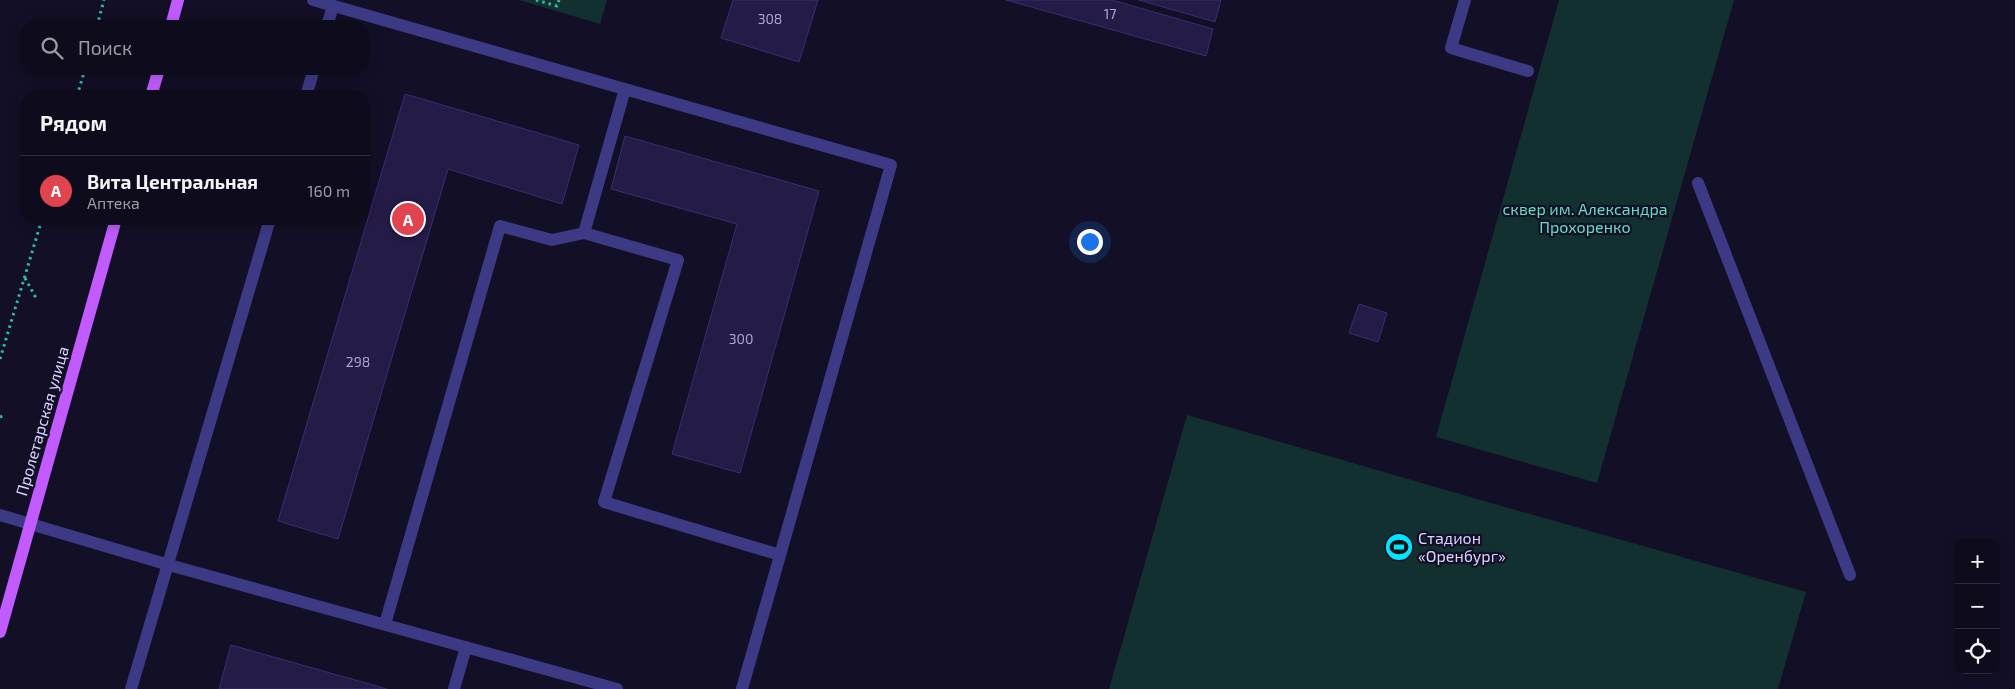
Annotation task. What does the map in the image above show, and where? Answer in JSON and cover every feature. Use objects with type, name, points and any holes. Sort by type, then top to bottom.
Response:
[{"type":"main road","points":[[173,20],[178,0]]},
{"type":"main road","points":[[153,90],[157,75]]},
{"type":"main road","name":"Пролетарская улица","points":[[0,632],[114,225]]},
{"type":"lane","points":[[313,0],[891,165],[742,689]]},
{"type":"lane","points":[[1465,0],[1451,48],[1528,71]]},
{"type":"lane","points":[[329,20],[333,6]]},
{"type":"lane","points":[[308,90],[312,75]]},
{"type":"lane","points":[[584,233],[625,89]]},
{"type":"lane","points":[[1698,183],[1850,574]]},
{"type":"lane","points":[[131,689],[268,225]]},
{"type":"lane","points":[[384,624],[500,226],[552,240],[584,233],[678,260],[604,502],[780,555]]},
{"type":"lane","points":[[0,515],[169,565],[617,689]]},
{"type":"lane","points":[[454,689],[466,648]]},
{"type":"path","points":[[99,20],[104,0]]},
{"type":"path","points":[[536,0],[557,6],[559,0]]},
{"type":"path","points":[[79,90],[83,75]]},
{"type":"path","points":[[0,359],[40,225]]},
{"type":"path","points":[[25,278],[36,298]]},
{"type":"path","points":[[0,417],[4,415]]},
{"type":"green space","points":[[519,0],[607,0],[600,24]]},
{"type":"green space","name":"сквер им. Александра Прохоренко","points":[[1559,0],[1734,0],[1597,483],[1436,437]]},
{"type":"green space","name":"Стадион «Оренбург»","points":[[1187,415],[1806,592],[1778,689],[1109,689]]},
{"type":"building","points":[[733,0],[818,0],[799,62],[721,38]]},
{"type":"building","points":[[1006,0],[1112,0],[1213,29],[1206,56]]},
{"type":"building","points":[[1139,0],[1221,0],[1215,22]]},
{"type":"building","points":[[405,94],[579,145],[562,204],[448,169],[338,539],[278,521],[366,225],[370,225],[370,212]]},
{"type":"building","points":[[625,136],[819,191],[740,473],[672,454],[737,224],[611,189]]},
{"type":"building","points":[[1359,304],[1387,313],[1378,342],[1349,333]]},
{"type":"building","points":[[231,645],[387,689],[219,689]]},
{"type":"place","name":"Вита Центральная","points":[[408,219]]},
{"type":"place","name":"Стадион «Оренбург»","points":[[1399,547]]}]
